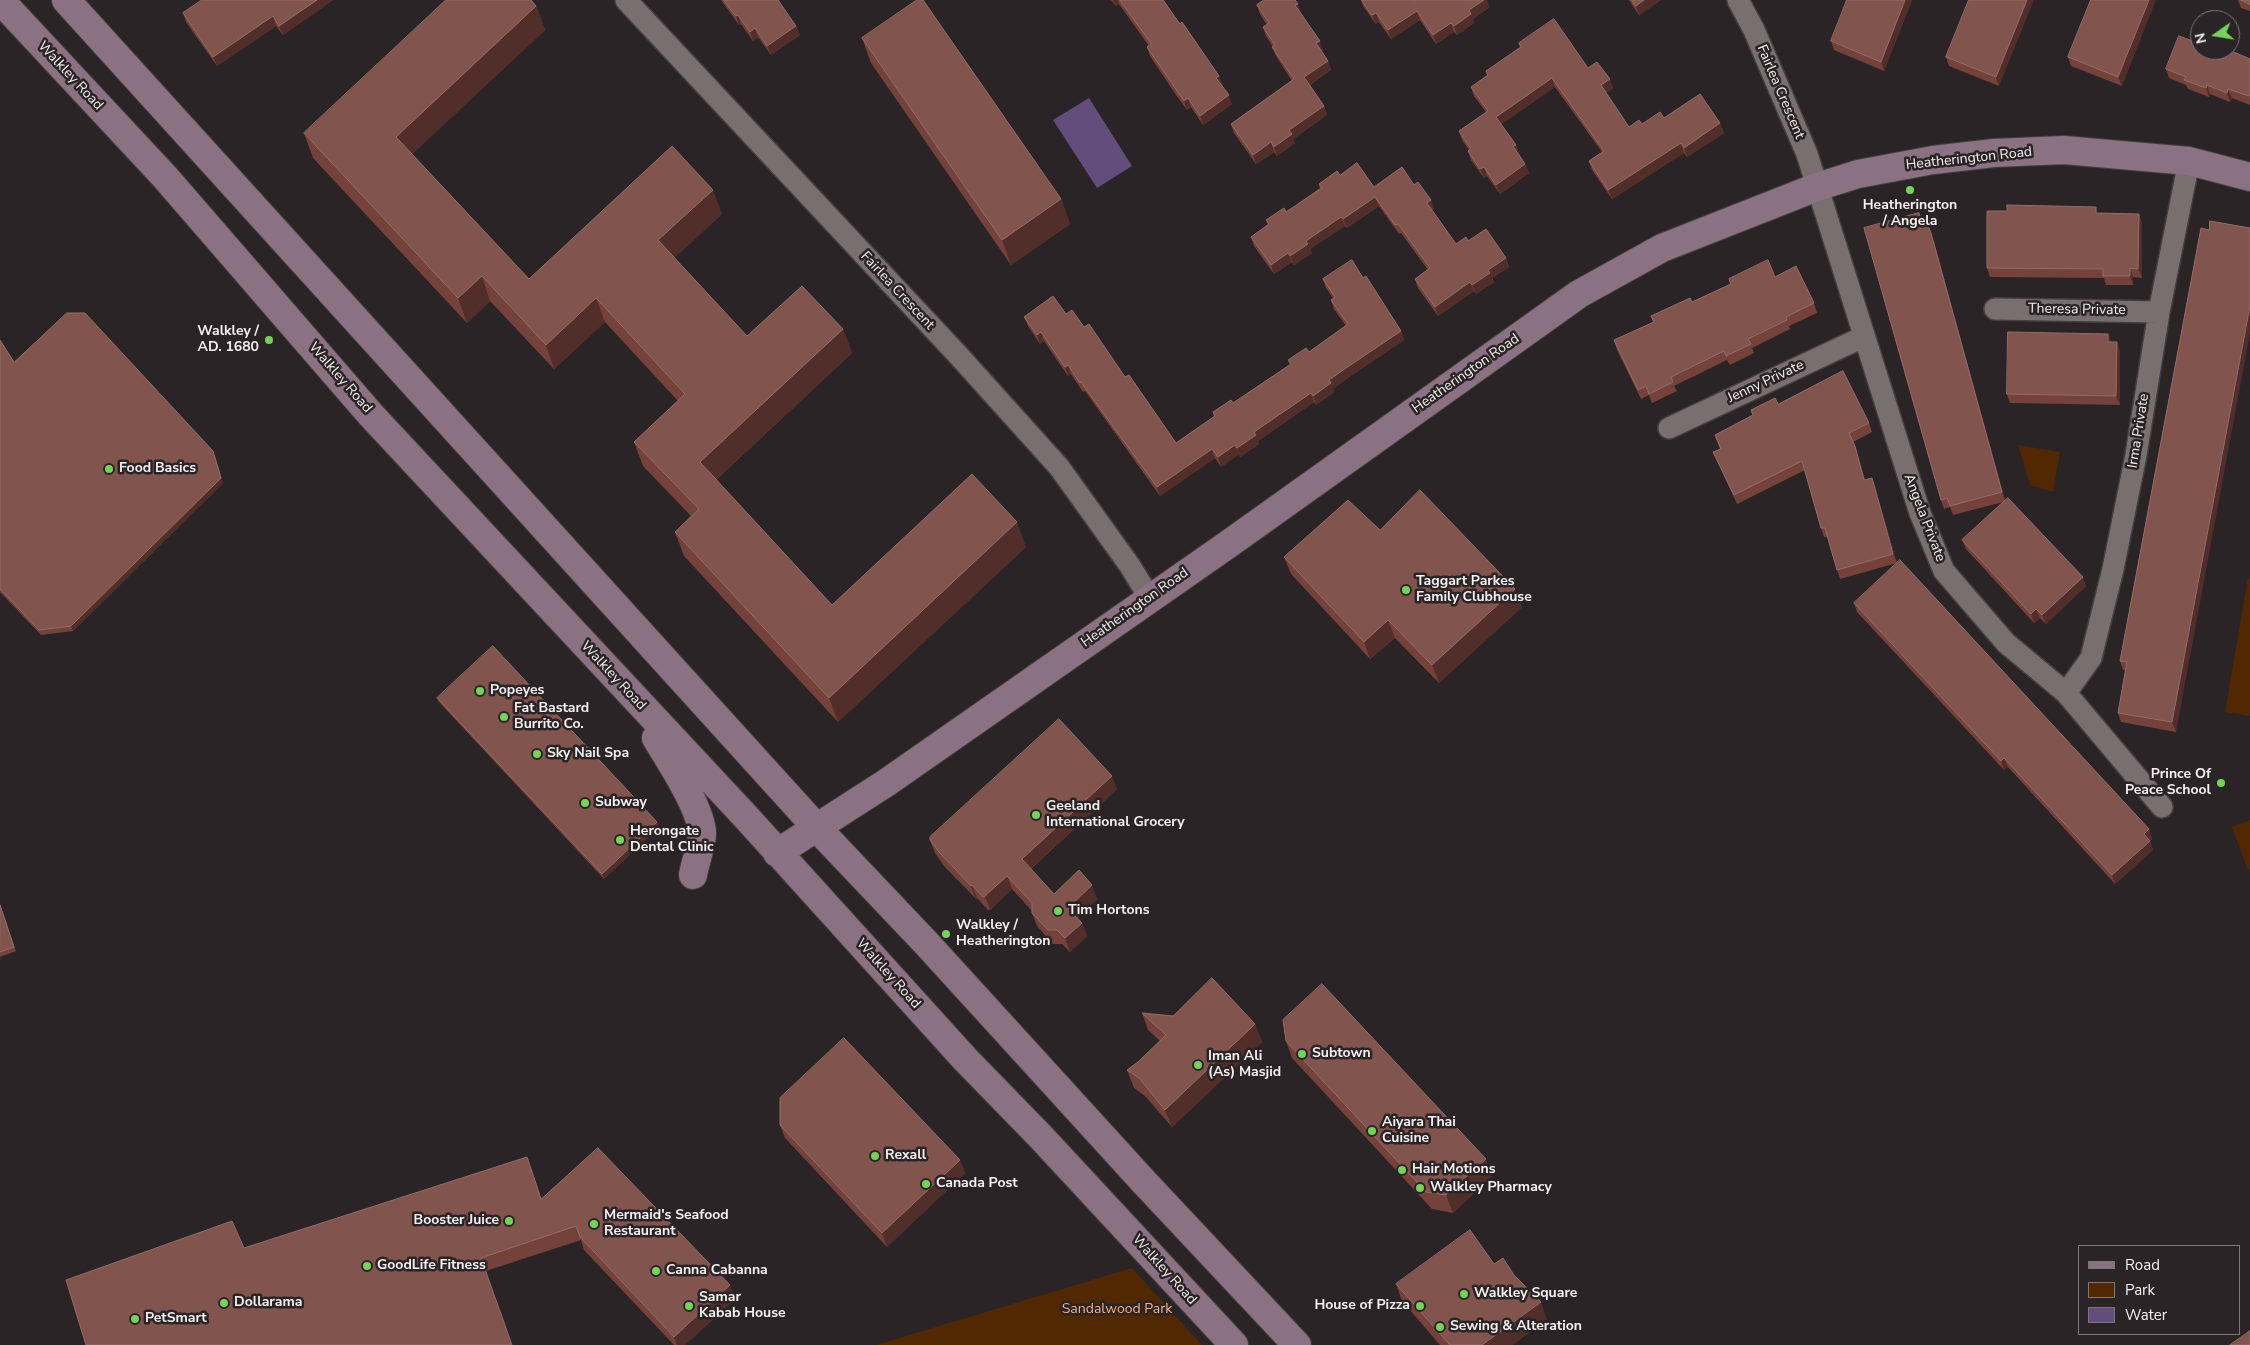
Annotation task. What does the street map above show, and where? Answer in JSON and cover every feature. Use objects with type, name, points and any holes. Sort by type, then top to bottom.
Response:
[{"type":"main road","name":"Walkley Road","points":[[0,0],[164,177],[372,415],[746,817],[965,1059],[1040,1136],[1234,1345]]},
{"type":"main road","points":[[66,0],[817,828],[1297,1345]]},
{"type":"main road","name":"Heatherington Road","points":[[777,853],[894,777],[1149,597],[1230,543],[1579,294],[1662,248],[1817,187],[1858,174],[1933,160],[1994,153],[2064,150],[2189,161],[2250,177]]},
{"type":"main road","points":[[628,692],[681,779],[694,807],[702,833],[693,875]]},
{"type":"street","name":"Fairlea Crescent","points":[[626,0],[959,356],[1059,467],[1130,566],[1149,597]]},
{"type":"street","name":"Fairlea Crescent","points":[[1738,0],[1754,30],[1799,136],[1817,187]]},
{"type":"street","name":"Irma Private","points":[[2066,693],[2091,658],[2113,569],[2136,455],[2159,312],[2189,161]]},
{"type":"street","name":"Angela Private","points":[[1817,187],[1920,513],[1944,571],[2006,643],[2066,693],[2162,807]]},
{"type":"street","name":"Theresa Private","points":[[1995,309],[2159,312]]},
{"type":"street","name":"Jenny Private","points":[[1669,428],[1863,337]]},
{"type":"green space","points":[[2018,445],[2060,452],[2053,492],[2030,485]]},
{"type":"green space","points":[[2248,578],[2250,579],[2250,716],[2225,712]]},
{"type":"green space","points":[[2250,820],[2250,869],[2248,870],[2232,827]]},
{"type":"green space","name":"Sandalwood Park","points":[[1132,1268],[1202,1345],[876,1345]]},
{"type":"water","points":[[1089,98],[1132,166],[1097,188],[1053,120]]},
{"type":"building","points":[[202,0],[317,0],[279,26],[273,16],[213,57],[183,13]]},
{"type":"building","points":[[446,0],[531,0],[536,6],[396,137],[529,279],[672,146],[713,190],[658,240],[747,336],[802,286],[843,329],[700,462],[832,605],[972,474],[1017,522],[829,698],[675,532],[699,509],[634,442],[685,394],[596,298],[546,345],[482,276],[458,298],[304,133]]},
{"type":"building","points":[[724,0],[778,0],[796,26],[767,46],[755,28],[750,32]]},
{"type":"building","points":[[917,0],[923,0],[1061,199],[1002,240],[862,38]]},
{"type":"building","points":[[1120,0],[1163,0],[1180,24],[1182,22],[1219,76],[1216,78],[1229,95],[1200,116],[1188,98],[1184,101],[1147,47],[1151,44]]},
{"type":"building","points":[[1264,0],[1295,0],[1298,4],[1295,5],[1320,41],[1316,43],[1328,61],[1304,77],[1324,106],[1289,130],[1292,134],[1274,147],[1271,142],[1253,155],[1231,124],[1294,79],[1272,47],[1275,45],[1263,27],[1269,23],[1257,5]]},
{"type":"building","points":[[1362,0],[1484,0],[1469,10],[1471,14],[1454,26],[1451,23],[1433,35],[1417,11],[1388,30],[1376,13],[1372,15]]},
{"type":"building","points":[[1632,0],[1644,0],[1636,6]]},
{"type":"building","points":[[1847,0],[1905,0],[1881,62],[1831,41]]},
{"type":"building","points":[[1969,0],[2027,0],[1996,77],[1946,57]]},
{"type":"building","points":[[2091,0],[2149,0],[2118,77],[2068,57]]},
{"type":"building","points":[[2241,0],[2250,0],[2250,4]]},
{"type":"building","points":[[1554,19],[1588,68],[1597,62],[1610,79],[1601,85],[1629,127],[1639,120],[1642,124],[1660,112],[1664,118],[1700,94],[1720,123],[1684,148],[1681,143],[1608,190],[1589,161],[1604,151],[1552,78],[1496,117],[1516,145],[1513,146],[1525,164],[1496,185],[1484,167],[1480,169],[1468,151],[1471,149],[1459,131],[1488,111],[1471,87],[1488,75],[1486,71],[1521,47],[1519,43]]},
{"type":"building","points":[[2179,36],[2190,40],[2190,60],[2240,60],[2240,55],[2250,59],[2250,94],[2249,96],[2228,89],[2227,93],[2207,85],[2206,88],[2184,80],[2186,77],[2166,69]]},
{"type":"building","points":[[1357,163],[1374,187],[1402,167],[1414,185],[1418,182],[1431,200],[1427,203],[1456,244],[1466,237],[1468,241],[1486,229],[1506,258],[1488,270],[1490,273],[1472,285],[1470,282],[1435,307],[1415,279],[1430,268],[1398,224],[1395,225],[1375,197],[1306,241],[1308,244],[1290,256],[1288,253],[1271,265],[1251,237],[1269,224],[1266,220],[1284,208],[1286,212],[1322,188],[1319,184],[1337,171],[1340,175]]},
{"type":"building","points":[[2007,205],[2096,207],[2096,213],[2139,214],[2138,269],[2130,268],[2130,276],[2103,276],[2103,269],[1987,268],[1987,211],[2007,211]]},
{"type":"building","points":[[1919,213],[1922,221],[1926,220],[1931,233],[2002,492],[1950,506],[1947,498],[1941,500],[1864,228]]},
{"type":"building","points":[[2210,221],[2250,228],[2250,306],[2172,722],[2118,713],[2127,662],[2120,661],[2201,228],[2209,230]]},
{"type":"building","points":[[1352,260],[1363,278],[1366,276],[1401,331],[1329,380],[1331,383],[1313,396],[1311,393],[1254,432],[1256,435],[1237,448],[1235,445],[1218,457],[1212,449],[1157,487],[1068,365],[1065,367],[1041,332],[1037,335],[1024,317],[1053,296],[1066,314],[1072,310],[1084,327],[1089,324],[1125,377],[1129,375],[1176,443],[1215,416],[1213,412],[1231,400],[1233,403],[1291,364],[1288,360],[1306,348],[1309,352],[1348,324],[1331,300],[1335,297],[1323,279]]},
{"type":"building","points":[[1768,260],[1775,277],[1796,266],[1814,303],[1786,317],[1787,320],[1748,339],[1751,344],[1726,356],[1724,351],[1671,377],[1673,382],[1649,394],[1646,386],[1638,390],[1614,340],[1654,322],[1651,316],[1690,298],[1692,302],[1731,284],[1729,279]]},
{"type":"building","name":"Food Basics","points":[[67,313],[85,313],[213,451],[221,478],[71,626],[39,630],[0,589],[0,340],[14,362]]},
{"type":"building","points":[[2008,332],[2108,334],[2108,342],[2117,342],[2116,396],[2007,394]]},
{"type":"building","points":[[1843,371],[1869,423],[1849,433],[1855,446],[1864,480],[1872,478],[1893,554],[1837,570],[1825,528],[1821,528],[1802,461],[1734,495],[1713,452],[1721,449],[1715,435],[1753,415],[1751,410],[1775,398],[1778,404]]},
{"type":"building","name":"Taggart Parkes Family Clubhouse","points":[[1420,490],[1515,589],[1432,665],[1388,620],[1364,642],[1284,557],[1348,500],[1380,530]]},
{"type":"building","points":[[2008,498],[2083,577],[2042,615],[2036,609],[2031,614],[1962,540]]},
{"type":"building","points":[[1900,560],[2149,829],[2144,834],[2150,841],[2112,875],[2004,758],[2001,761],[1854,603]]},
{"type":"building","points":[[493,646],[657,822],[602,874],[437,698]]},
{"type":"building","name":"Geeland International Grocery","points":[[1059,719],[1112,776],[1022,859],[1054,894],[1079,870],[1092,885],[1068,908],[1082,923],[1065,938],[1057,930],[1048,930],[1032,913],[1032,903],[1007,876],[983,897],[939,852],[930,840],[930,837]]},
{"type":"building","points":[[0,905],[14,947],[0,952]]},
{"type":"building","name":"Iman Ali (As) Masjid","points":[[1212,978],[1255,1024],[1165,1110],[1139,1078],[1127,1070],[1166,1035],[1142,1013],[1173,1016]]},
{"type":"building","points":[[1322,984],[1486,1159],[1446,1195],[1426,1192],[1286,1041],[1283,1020]]},
{"type":"building","name":"Rexall","points":[[844,1038],[960,1160],[882,1233],[780,1125],[780,1098]]},
{"type":"building","points":[[598,1148],[730,1285],[674,1337],[580,1237],[576,1226],[481,1258],[512,1345],[86,1345],[66,1280],[232,1221],[244,1248],[527,1157],[541,1199]]},
{"type":"building","name":"Walkley Square","points":[[1470,1230],[1494,1264],[1503,1258],[1514,1275],[1541,1302],[1482,1345],[1450,1345],[1396,1284]]},
{"type":"building","points":[[2250,1331],[2250,1345],[2230,1345]]},
{"type":"place","name":"Heatherington / Angela","points":[[1910,190]]},
{"type":"place","name":"Walkley / AD. 1680","points":[[269,340]]},
{"type":"place","name":"Food Basics","points":[[109,469]]},
{"type":"place","name":"Taggart Parkes Family Clubhouse","points":[[1406,590]]},
{"type":"place","name":"Popeyes","points":[[480,691]]},
{"type":"place","name":"Fat Bastard Burrito Co.","points":[[504,717]]},
{"type":"place","name":"Sky Nail Spa","points":[[537,754]]},
{"type":"place","name":"Prince Of Peace School","points":[[2221,783]]},
{"type":"place","name":"Subway","points":[[585,803]]},
{"type":"place","name":"Geeland International Grocery","points":[[1036,815]]},
{"type":"place","name":"Herongate Dental Clinic","points":[[620,840]]},
{"type":"place","name":"Tim Hortons","points":[[1058,911]]},
{"type":"place","name":"Walkley / Heatherington","points":[[946,934]]},
{"type":"place","name":"Subtown","points":[[1302,1054]]},
{"type":"place","name":"Iman Ali (As) Masjid","points":[[1198,1065]]},
{"type":"place","name":"Aiyara Thai Cuisine","points":[[1372,1131]]},
{"type":"place","name":"Rexall","points":[[875,1156]]},
{"type":"place","name":"Hair Motions","points":[[1402,1170]]},
{"type":"place","name":"Canada Post","points":[[926,1184]]},
{"type":"place","name":"Walkley Pharmacy","points":[[1420,1188]]},
{"type":"place","name":"Booster Juice","points":[[509,1221]]},
{"type":"place","name":"Mermaid's Seafood Restaurant","points":[[594,1224]]},
{"type":"place","name":"GoodLife Fitness","points":[[367,1266]]},
{"type":"place","name":"Canna Cabanna","points":[[656,1271]]},
{"type":"place","name":"Walkley Square","points":[[1464,1294]]},
{"type":"place","name":"Dollarama","points":[[224,1303]]},
{"type":"place","name":"Samar Kabab House","points":[[689,1306]]},
{"type":"place","name":"House of Pizza","points":[[1420,1306]]},
{"type":"place","name":"PetSmart","points":[[135,1319]]},
{"type":"place","name":"Sewing & Alteration","points":[[1440,1327]]}]
